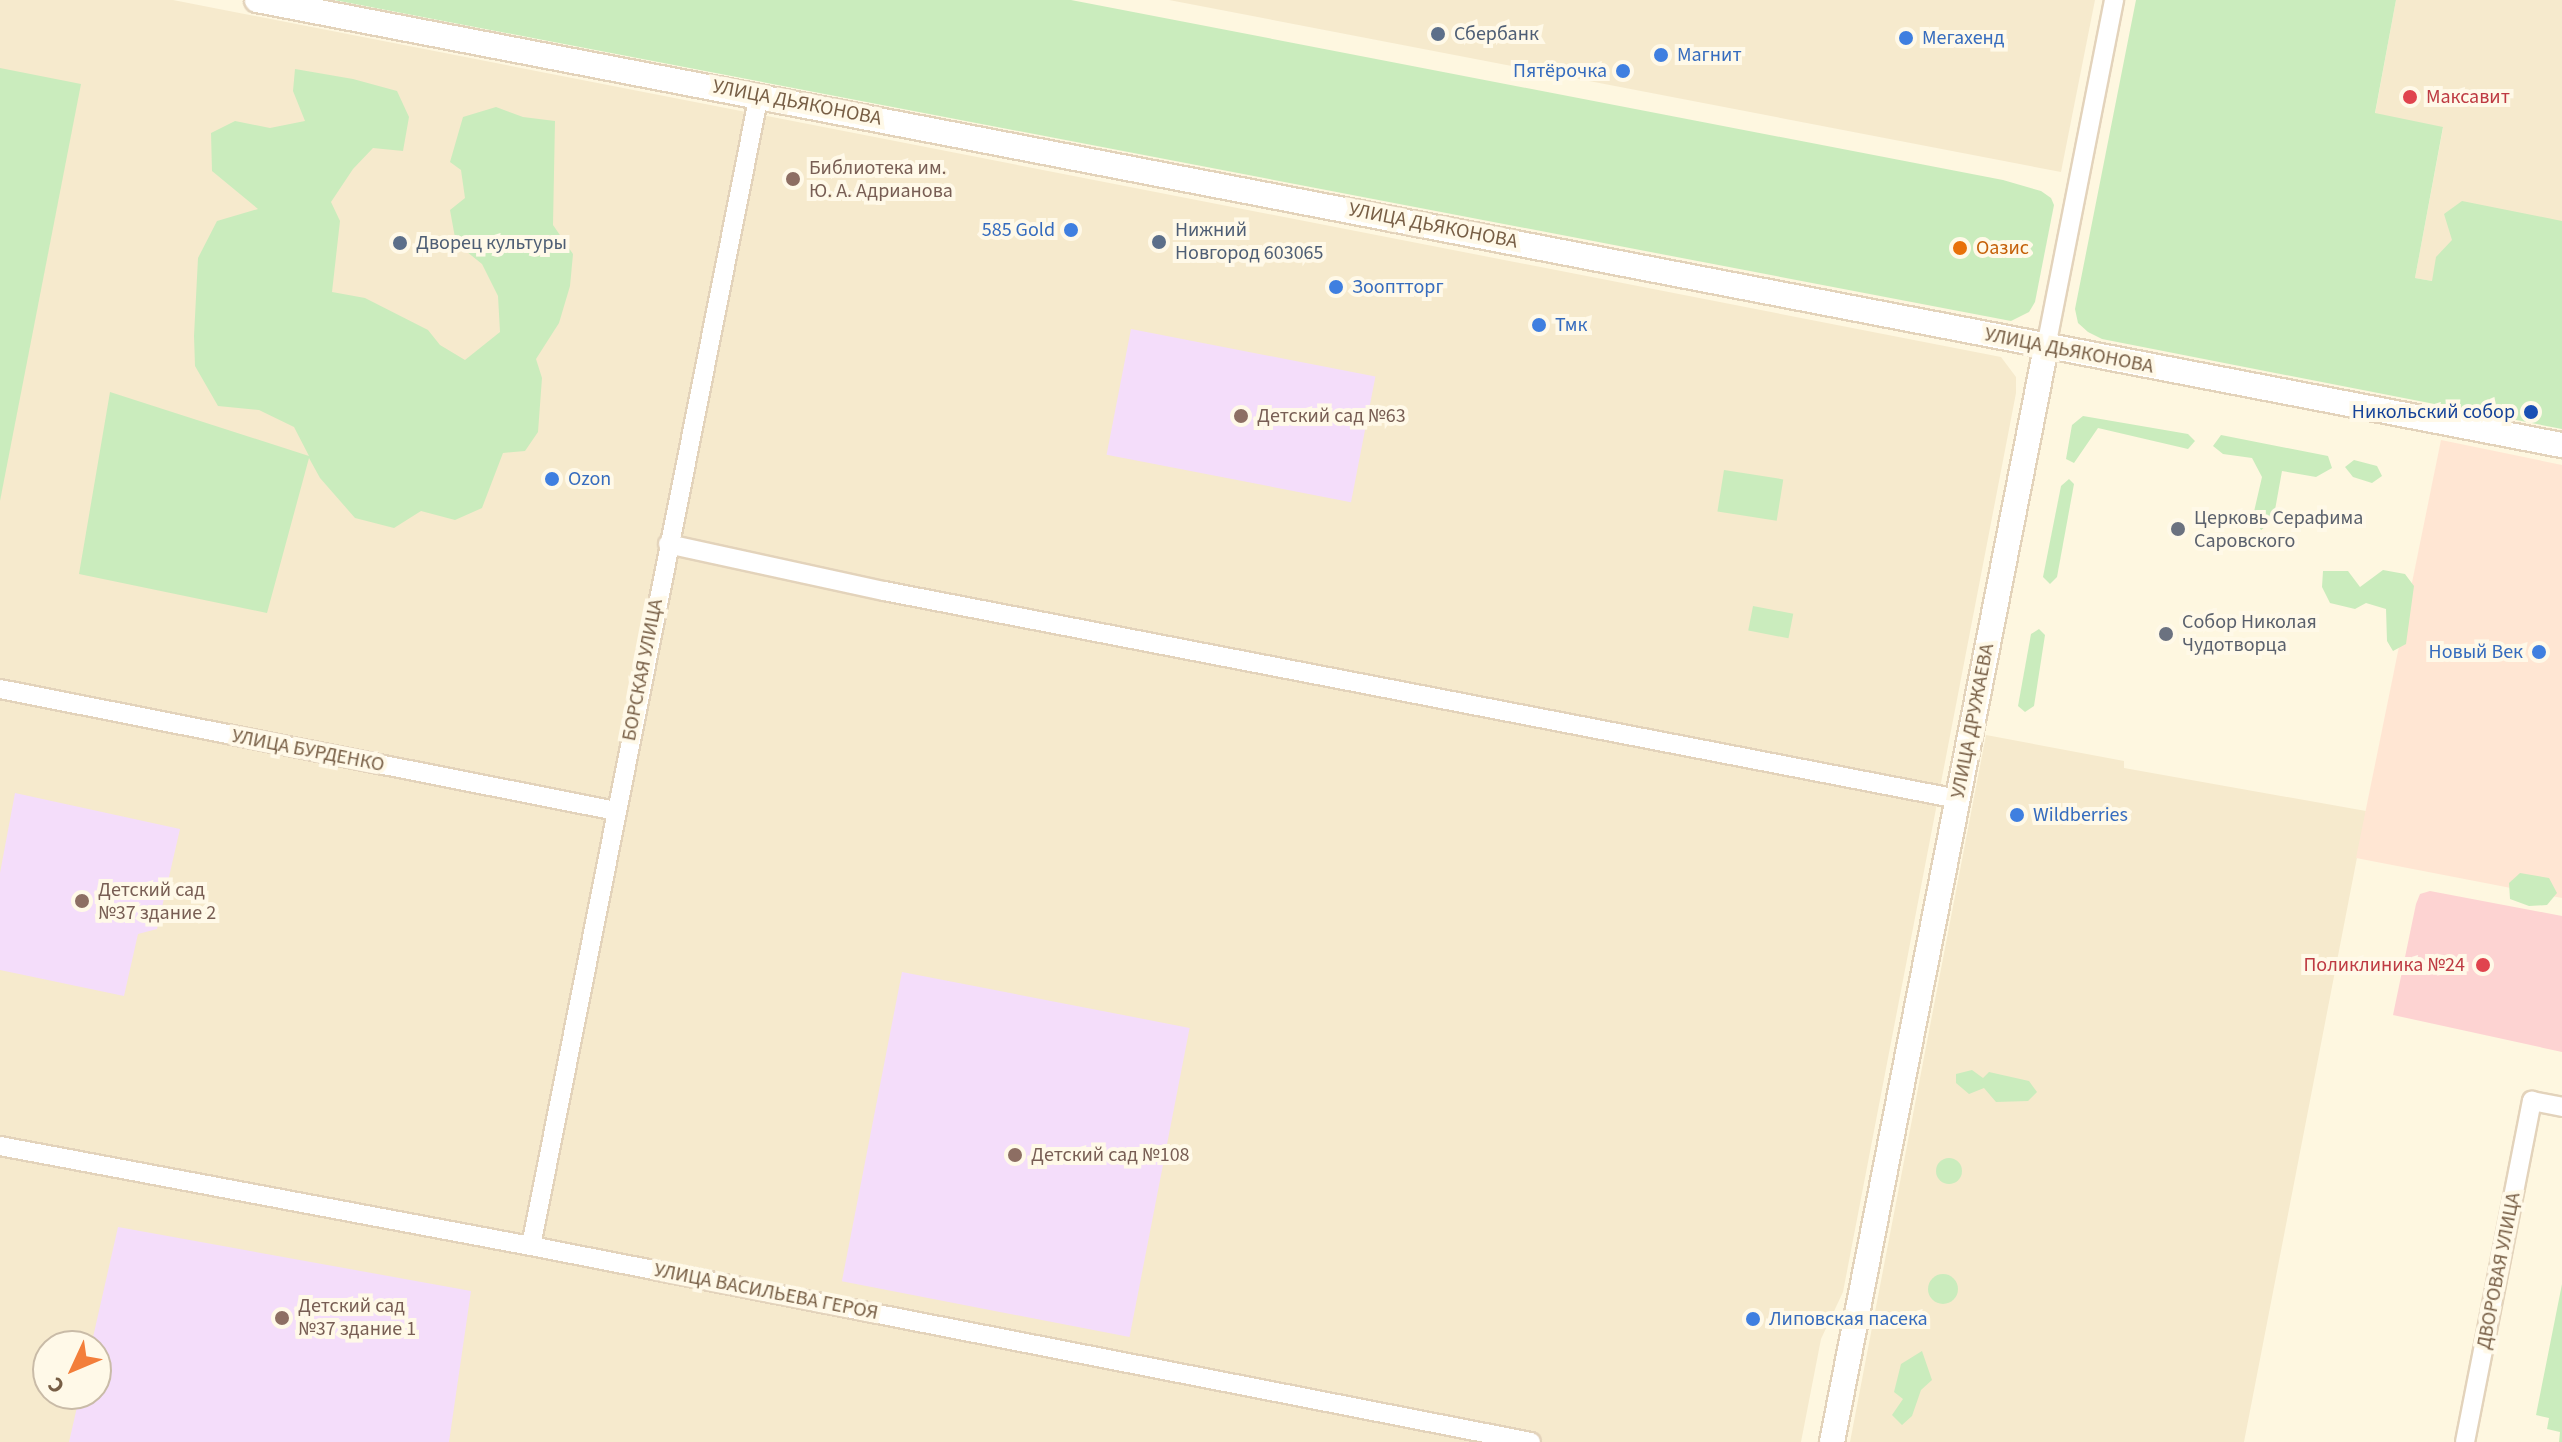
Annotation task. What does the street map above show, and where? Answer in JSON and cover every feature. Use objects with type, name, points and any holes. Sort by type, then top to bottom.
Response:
[{"type":"main road","name":"УЛИЦА ДЬЯКОНОВА","points":[[257,0],[2562,445]]},
{"type":"main road","name":"УЛИЦА ДРУЖАЕВА","points":[[1832,1442],[2046,347]]},
{"type":"street","name":"УЛИЦА ДРУЖАЕВА","points":[[2046,347],[2114,0]]},
{"type":"street","name":"БОРСКАЯ УЛИЦА","points":[[531,1246],[759,95]]},
{"type":"street","points":[[668,544],[898,594],[1958,799]]},
{"type":"street","name":"УЛИЦА БУРДЕНКО","points":[[0,689],[616,811]]},
{"type":"street","name":"ДВОРОВАЯ УЛИЦА","points":[[2465,1442],[2532,1101],[2562,1107]]},
{"type":"street","name":"УЛИЦА ВАСИЛЬЕВА ГЕРОЯ","points":[[0,1146],[531,1246],[1531,1442]]},
{"type":"shaded area","points":[[0,0],[173,0],[2001,357],[2016,377],[2016,393],[1843,1292],[1821,1339],[1801,1442],[0,1442]]},
{"type":"shaded area","points":[[1169,0],[2095,0],[2061,172]]},
{"type":"shaded area","points":[[2396,0],[2562,0],[2562,282],[2432,281],[2415,278],[2443,128],[2375,114]]},
{"type":"shaded area","name":"Детский сад №63","points":[[1131,329],[1375,377],[1351,502],[1107,455]]},
{"type":"shaded area","points":[[2441,440],[2562,465],[2562,898],[2356,858]]},
{"type":"shaded area","points":[[1986,735],[2124,761],[2124,768],[2366,811],[2244,1442],[1850,1442]]},
{"type":"shaded area","name":"Детский сад №37 здание 2","points":[[15,793],[180,829],[157,929],[138,934],[124,996],[0,970],[0,873]]},
{"type":"shaded area","name":"Поликлиника №24","points":[[2430,891],[2562,916],[2562,1052],[2393,1015],[2416,904],[2420,894]]},
{"type":"shaded area","name":"Детский сад №108","points":[[902,972],[1190,1028],[1130,1337],[842,1281]]},
{"type":"shaded area","name":"Детский сад №37 здание 1","points":[[118,1227],[471,1291],[449,1442],[69,1442],[76,1410],[112,1410],[112,1330],[95,1330]]},
{"type":"green space","points":[[334,0],[1071,0],[2003,180],[2041,191],[2051,198],[2054,205],[2035,302],[2029,312],[2011,321]]},
{"type":"green space","points":[[2136,0],[2396,0],[2375,113],[2443,127],[2415,278],[2432,281],[2436,257],[2452,240],[2444,214],[2462,201],[2562,221],[2562,429],[2102,339],[2078,323],[2075,309]]},
{"type":"green space","points":[[0,68],[81,84],[0,501]]},
{"type":"green space","points":[[295,69],[353,79],[397,91],[409,117],[403,151],[373,148],[353,169],[331,202],[340,221],[332,292],[365,298],[428,330],[440,345],[465,360],[500,332],[498,296],[482,264],[456,243],[450,210],[465,198],[461,170],[450,162],[463,117],[496,107],[523,117],[555,121],[553,225],[573,254],[570,286],[559,323],[536,359],[542,378],[538,432],[525,451],[503,453],[482,508],[455,520],[421,511],[394,528],[355,518],[320,478],[309,458],[267,613],[79,574],[110,392],[309,456],[294,427],[259,410],[218,406],[195,366],[198,258],[217,221],[258,209],[212,171],[211,133],[235,121],[270,128],[305,121],[293,91]]},
{"type":"green space","points":[[2083,416],[2188,434],[2195,441],[2188,449],[2098,428],[2074,463],[2066,459],[2072,425]]},
{"type":"green space","points":[[2221,435],[2328,456],[2332,468],[2316,477],[2282,471],[2273,521],[2261,530],[2253,516],[2262,477],[2252,458],[2223,454],[2213,446]]},
{"type":"green space","points":[[2354,460],[2377,466],[2382,476],[2372,483],[2353,477],[2345,467]]},
{"type":"green space","points":[[1724,470],[1783,479],[1777,521],[1717,511]]},
{"type":"green space","points":[[2069,479],[2074,484],[2057,577],[2050,584],[2043,577],[2061,486]]},
{"type":"green space","points":[[2383,570],[2405,574],[2414,586],[2406,644],[2393,651],[2387,641],[2386,609],[2366,603],[2355,609],[2330,603],[2322,587],[2323,571],[2348,571],[2360,587]]},
{"type":"green space","points":[[1753,606],[1793,614],[1788,638],[1748,631]]},
{"type":"green space","points":[[2039,629],[2045,635],[2034,706],[2025,712],[2018,706],[2031,634]]},
{"type":"green space","points":[[2520,873],[2549,878],[2557,893],[2547,905],[2529,906],[2510,899],[2509,883]]},
{"type":"green space","points":[[1972,1070],[1983,1078],[1989,1072],[2029,1081],[2037,1092],[2028,1101],[1996,1102],[1984,1088],[1969,1094],[1956,1083],[1956,1074]]},
{"type":"green space","points":[[1949,1158],[1958,1162],[1962,1171],[1958,1180],[1949,1184],[1940,1180],[1936,1171],[1940,1162]]},
{"type":"green space","points":[[1943,1274],[1954,1278],[1958,1289],[1954,1300],[1943,1304],[1932,1300],[1928,1289],[1932,1278]]},
{"type":"green space","points":[[2562,1284],[2562,1442],[2559,1442],[2560,1432],[2547,1429],[2549,1418],[2536,1415]]},
{"type":"green space","points":[[1922,1351],[1932,1380],[1921,1390],[1912,1416],[1902,1425],[1892,1415],[1903,1399],[1894,1392],[1901,1364]]},
{"type":"place","name":"Сбербанк","points":[[1438,34]]},
{"type":"place","name":"Мегахенд","points":[[1906,38]]},
{"type":"place","name":"Магнит","points":[[1661,55]]},
{"type":"place","name":"Пятёрочка","points":[[1623,71]]},
{"type":"place","name":"Максавит","points":[[2410,97]]},
{"type":"place","name":"Библиотека им. Ю. А. Адрианова","points":[[793,179]]},
{"type":"place","name":"585 Gold","points":[[1071,230]]},
{"type":"place","name":"Нижний Новгород 603065","points":[[1159,242]]},
{"type":"place","name":"Дворец культуры","points":[[400,243]]},
{"type":"place","name":"Оазис","points":[[1960,248]]},
{"type":"place","name":"Зооптторг","points":[[1336,287]]},
{"type":"place","name":"Тмк","points":[[1539,325]]},
{"type":"place","name":"Никольский собор","points":[[2531,412]]},
{"type":"place","name":"Детский сад №63","points":[[1241,416]]},
{"type":"place","name":"Ozon","points":[[552,479]]},
{"type":"place","name":"Церковь Серафима Саровского","points":[[2178,529]]},
{"type":"place","name":"Собор Николая Чудотворца","points":[[2166,634]]},
{"type":"place","name":"Новый Век","points":[[2539,652]]},
{"type":"place","name":"Wildberries","points":[[2017,815]]},
{"type":"place","name":"Детский сад №37 здание 2","points":[[82,901]]},
{"type":"place","name":"Поликлиника №24","points":[[2483,965]]},
{"type":"place","name":"Детский сад №108","points":[[1015,1155]]},
{"type":"place","name":"Детский сад №37 здание 1","points":[[282,1318]]},
{"type":"place","name":"Липовская пасека","points":[[1753,1319]]}]
